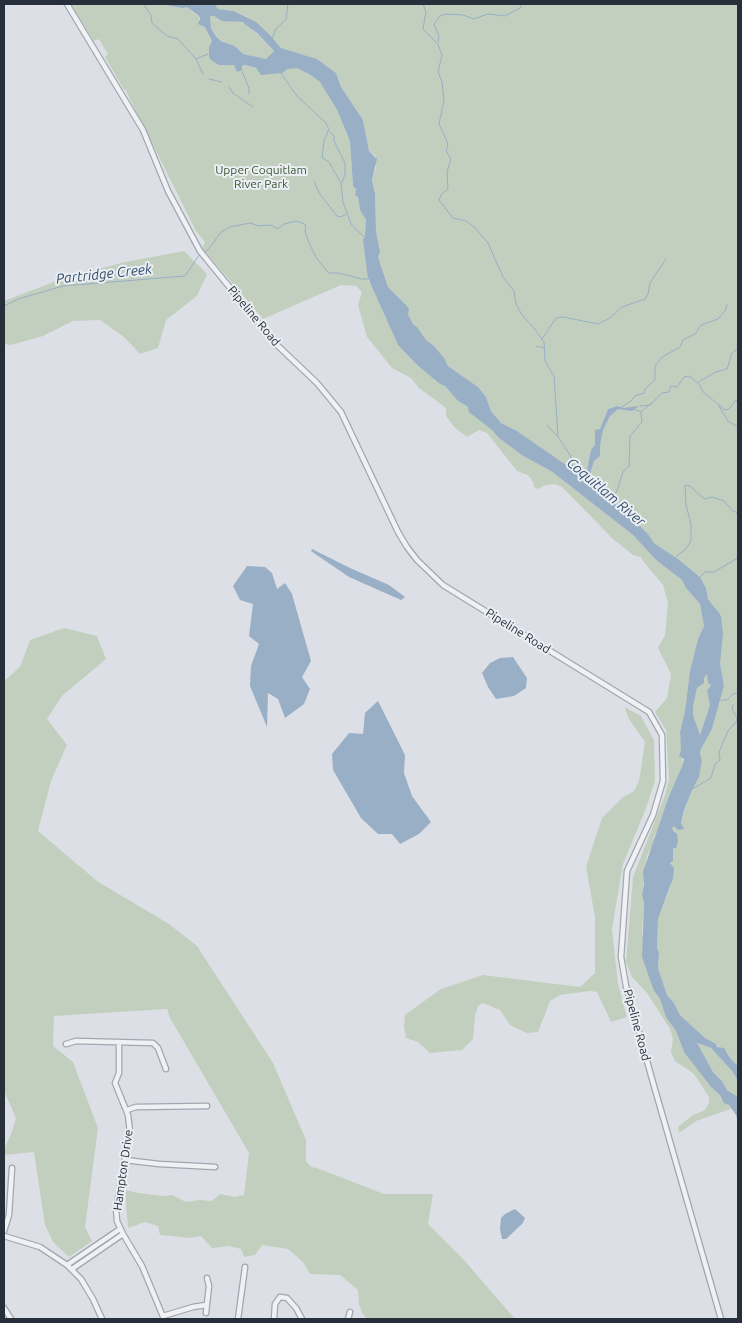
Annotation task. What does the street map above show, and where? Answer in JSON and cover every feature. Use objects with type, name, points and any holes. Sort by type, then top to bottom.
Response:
[{"type":"street","name":"Pipeline Road","points":[[67,4],[143,130],[168,190],[200,252],[276,344],[317,383],[341,412],[406,547],[443,585],[649,712],[662,734],[663,781],[653,815],[627,871],[621,957],[626,986],[721,1319]]},
{"type":"street","points":[[66,1044],[76,1041],[153,1043],[158,1048],[166,1069]]},
{"type":"street","name":"Hampton Drive","points":[[119,1042],[119,1073],[115,1082],[127,1110],[130,1132],[116,1209],[117,1221],[142,1266],[164,1318]]},
{"type":"street","points":[[127,1110],[136,1107],[207,1106]]},
{"type":"street","points":[[125,1160],[214,1167]]},
{"type":"street","points":[[4,1231],[9,1215],[12,1168]]},
{"type":"street","points":[[67,1265],[120,1229]]},
{"type":"street","points":[[72,1269],[123,1234]]},
{"type":"street","points":[[4,1236],[40,1248],[72,1269],[81,1279],[102,1319]]},
{"type":"street","points":[[238,1319],[245,1267]]},
{"type":"street","points":[[206,1313],[209,1286],[207,1278]]},
{"type":"street","points":[[274,1319],[275,1304],[280,1297],[287,1298],[296,1308],[302,1319]]},
{"type":"street","points":[[164,1318],[193,1307],[206,1305]]},
{"type":"street","points":[[4,1308],[11,1319]]},
{"type":"street","points":[[348,1319],[350,1312]]},
{"type":"green space","name":"Upper Coquitlam River Park","points":[[71,4],[160,4],[187,7],[199,17],[199,22],[208,32],[212,41],[209,47],[211,60],[223,65],[231,64],[241,67],[245,65],[257,69],[284,71],[294,67],[320,82],[337,110],[350,141],[353,186],[356,189],[355,193],[358,197],[360,210],[366,220],[363,240],[370,270],[368,281],[398,345],[417,365],[445,386],[457,400],[468,407],[470,412],[493,430],[499,438],[523,456],[551,471],[633,535],[656,560],[682,580],[686,588],[700,604],[704,626],[698,639],[690,671],[685,711],[680,732],[683,764],[669,796],[659,828],[654,837],[654,843],[647,856],[642,894],[644,903],[642,933],[654,991],[676,1031],[682,1047],[711,1087],[731,1109],[696,1121],[679,1133],[678,1127],[693,1115],[705,1110],[709,1103],[709,1097],[694,1074],[675,1061],[671,1052],[673,1038],[670,1029],[647,993],[632,977],[626,962],[633,877],[665,795],[669,779],[666,730],[655,712],[667,698],[671,674],[658,648],[665,635],[668,603],[663,585],[641,557],[633,555],[614,540],[562,487],[555,484],[546,485],[538,489],[534,487],[528,475],[517,471],[487,433],[479,430],[467,437],[454,427],[446,416],[446,408],[419,388],[411,378],[392,368],[367,337],[358,305],[362,292],[356,286],[341,285],[263,319],[202,248],[205,242],[196,231],[125,89],[105,57],[108,54],[99,39],[94,41]]},
{"type":"green space","points":[[211,4],[738,4],[738,1066],[727,1052],[705,1038],[680,1015],[674,1003],[667,995],[658,968],[658,919],[670,888],[672,828],[681,823],[692,789],[699,777],[702,760],[701,749],[712,729],[724,687],[720,663],[720,614],[708,599],[706,588],[700,577],[654,543],[648,534],[626,512],[591,483],[589,478],[594,461],[600,450],[599,445],[603,430],[610,416],[618,408],[632,411],[617,406],[608,409],[600,429],[596,433],[587,476],[569,467],[517,431],[501,423],[491,411],[486,397],[478,387],[448,366],[433,345],[427,341],[413,324],[406,305],[388,287],[378,257],[380,252],[376,231],[375,194],[372,180],[376,168],[376,156],[369,151],[363,120],[341,87],[336,73],[317,59],[281,48],[270,35],[247,17],[234,11],[218,9]]},
{"type":"green space","points":[[210,16],[221,20],[240,22],[249,26],[274,51],[269,56],[275,54],[287,63],[273,69],[262,68],[259,63],[266,60],[243,54],[235,46],[220,40],[211,28]]},
{"type":"green space","points":[[184,251],[207,274],[197,296],[166,320],[158,348],[140,354],[124,337],[100,320],[73,321],[43,336],[11,345],[4,344],[4,301],[64,278],[125,262]]},
{"type":"green space","points":[[64,628],[97,636],[106,659],[62,696],[47,719],[67,745],[51,781],[38,831],[97,881],[169,924],[197,946],[273,1063],[306,1140],[306,1161],[311,1167],[384,1194],[433,1194],[428,1224],[464,1260],[515,1319],[367,1319],[362,1313],[359,1304],[358,1290],[340,1275],[310,1274],[303,1262],[288,1249],[262,1245],[255,1255],[244,1257],[241,1249],[229,1246],[212,1248],[201,1236],[190,1238],[160,1235],[158,1226],[145,1222],[128,1228],[125,1190],[163,1196],[172,1195],[186,1202],[212,1201],[220,1194],[235,1197],[244,1195],[249,1153],[170,1018],[167,1009],[54,1016],[53,1046],[73,1062],[98,1128],[85,1227],[92,1241],[69,1257],[53,1242],[45,1225],[34,1152],[4,1155],[4,1150],[16,1118],[4,1091],[4,681],[20,667],[30,640]]},
{"type":"green space","points":[[707,674],[708,682],[711,685],[707,691],[710,705],[700,735],[693,715],[693,707],[697,688],[704,683],[704,678]]},
{"type":"green space","points":[[626,708],[641,716],[654,740],[655,781],[623,864],[612,929],[618,984],[627,1017],[611,1022],[597,992],[590,991],[560,995],[550,1001],[538,1032],[527,1033],[510,1025],[500,1010],[483,1003],[478,1006],[475,1016],[473,1039],[462,1050],[430,1053],[418,1042],[406,1038],[404,1027],[405,1015],[441,989],[483,975],[580,987],[595,973],[595,917],[586,867],[602,818],[623,797],[634,791],[639,781],[645,742],[629,719]]},
{"type":"green space","points":[[696,1043],[711,1048],[732,1071],[738,1081],[738,1097],[727,1090],[722,1081],[713,1072]]},
{"type":"water","points":[[160,4],[211,4],[215,5],[218,9],[234,11],[256,22],[281,48],[317,59],[336,73],[341,87],[363,120],[369,151],[377,159],[372,180],[375,194],[376,231],[380,252],[378,257],[388,287],[406,305],[413,324],[444,358],[448,366],[478,387],[486,397],[491,411],[501,423],[517,431],[569,467],[586,476],[591,450],[595,445],[595,430],[600,429],[608,409],[617,406],[624,408],[639,406],[632,411],[618,409],[610,416],[603,430],[600,456],[594,461],[589,478],[591,483],[626,512],[648,534],[654,543],[700,577],[706,588],[708,599],[721,617],[723,634],[720,663],[724,686],[712,729],[701,749],[702,760],[699,777],[692,790],[681,823],[684,829],[678,830],[674,826],[672,828],[677,834],[678,842],[676,848],[673,848],[673,861],[670,863],[674,868],[673,878],[658,919],[657,948],[659,953],[658,968],[667,995],[674,1003],[680,1015],[705,1038],[716,1044],[717,1047],[724,1048],[738,1066],[738,1081],[732,1071],[711,1048],[697,1043],[713,1072],[722,1081],[727,1090],[738,1097],[738,1121],[729,1105],[724,1103],[719,1094],[711,1087],[684,1052],[676,1031],[666,1017],[660,999],[654,991],[642,957],[643,872],[669,796],[683,764],[684,759],[679,756],[681,750],[680,732],[685,711],[690,671],[698,639],[704,626],[700,604],[686,588],[682,580],[656,560],[633,535],[551,471],[523,456],[499,438],[469,412],[468,407],[457,400],[445,386],[417,365],[398,345],[368,278],[363,240],[366,220],[360,210],[358,197],[355,195],[356,189],[353,186],[350,141],[337,110],[320,82],[297,68],[288,69],[282,73],[261,75],[256,68],[245,65],[242,66],[242,70],[237,72],[234,65],[219,65],[209,57],[209,47],[212,41],[205,27],[198,24],[199,16],[187,7]],"holes":[[[210,16],[214,16],[222,21],[242,22],[257,33],[274,51],[266,59],[243,54],[235,46],[221,41],[216,36],[211,28]],[[707,674],[708,683],[711,685],[707,691],[710,705],[700,735],[693,715],[693,707],[697,688],[704,683],[704,678]]]},
{"type":"water","points":[[312,549],[389,585],[405,597],[401,600],[349,577],[311,551]]},
{"type":"water","points":[[247,566],[265,567],[272,573],[277,589],[285,583],[292,594],[311,661],[302,677],[310,689],[304,704],[285,718],[278,699],[268,693],[267,727],[250,686],[251,666],[259,644],[249,636],[253,604],[240,600],[233,586]]},
{"type":"water","points":[[513,657],[527,678],[526,688],[514,696],[496,699],[482,673],[490,663],[500,658]]},
{"type":"water","points":[[378,701],[405,755],[404,773],[412,796],[431,822],[419,834],[400,844],[392,834],[378,834],[361,818],[333,770],[332,754],[349,733],[363,734],[365,713]]},
{"type":"water","points":[[515,1209],[525,1218],[523,1223],[506,1239],[502,1239],[500,1229],[501,1218]]},
{"type":"waterway","points":[[272,38],[276,29],[286,19],[288,4]]},
{"type":"waterway","name":"Coquitlam River","points":[[423,4],[426,12],[423,29],[438,44],[442,55],[438,72],[442,82],[444,100],[439,124],[448,145],[446,151],[451,159],[447,172],[448,189],[441,195],[439,200],[453,218],[466,221],[488,243],[503,277],[514,291],[516,304],[522,315],[544,342],[545,361],[554,376],[558,437],[570,455],[573,467]]},
{"type":"waterway","points":[[438,42],[439,36],[434,24],[440,16],[446,14],[463,15],[474,19],[488,14],[505,16],[520,8],[522,4]]},
{"type":"waterway","points":[[144,5],[151,15],[152,23],[167,36],[178,39],[196,59],[208,54]]},
{"type":"waterway","points":[[196,59],[203,74]]},
{"type":"waterway","points":[[242,71],[249,88],[249,94]]},
{"type":"waterway","points":[[280,72],[297,96],[325,122],[329,129],[324,141],[322,158],[329,162],[341,183],[343,202],[351,224],[364,237]]},
{"type":"waterway","points":[[209,79],[222,82]]},
{"type":"waterway","points":[[229,87],[233,93],[253,107]]},
{"type":"waterway","points":[[330,132],[334,136],[334,141],[345,163],[345,174],[342,183]]},
{"type":"waterway","points":[[314,181],[319,193],[337,216],[341,217],[346,214]]},
{"type":"waterway","name":"Partridge Creek","points":[[205,252],[221,232],[230,227],[250,223],[259,226],[271,225],[278,229],[284,224],[297,221],[306,225],[305,231],[309,243],[317,259],[329,273],[368,279]]},
{"type":"waterway","name":"Partridge Creek","points":[[4,306],[18,299],[63,286],[185,276],[199,255]]},
{"type":"waterway","points":[[542,339],[556,318],[563,317],[598,324],[610,318],[622,307],[645,299],[650,283],[666,259]]},
{"type":"waterway","points":[[622,407],[635,396],[644,393],[645,389],[655,380],[655,366],[662,357],[680,347],[683,340],[695,334],[701,325],[718,319],[725,311],[727,305]]},
{"type":"waterway","points":[[536,346],[544,348]]},
{"type":"waterway","points":[[698,382],[716,372],[727,369],[732,353],[738,348]]},
{"type":"waterway","points":[[640,406],[650,405],[662,393],[669,392],[671,386],[677,387],[684,377],[689,376],[699,384],[704,393],[725,410],[729,409],[738,400]]},
{"type":"waterway","points":[[634,409],[641,412],[654,401]]},
{"type":"waterway","points":[[719,406],[728,421],[738,427]]},
{"type":"waterway","name":"Coquitlam River","points":[[610,500],[617,491],[623,472],[629,466],[630,436],[642,422],[641,412]]},
{"type":"waterway","points":[[547,425],[557,436]]},
{"type":"waterway","points":[[675,558],[685,550],[691,541],[691,524],[686,505],[685,485],[690,486],[703,498],[712,497],[724,501],[733,511],[738,513]]},
{"type":"waterway","points":[[700,577],[705,572],[714,572],[738,558]]},
{"type":"waterway","points":[[720,700],[727,700],[733,694],[738,693]]},
{"type":"waterway","points":[[692,789],[711,778],[715,764],[720,760],[719,752],[728,731],[737,721],[732,709],[733,705]]}]
